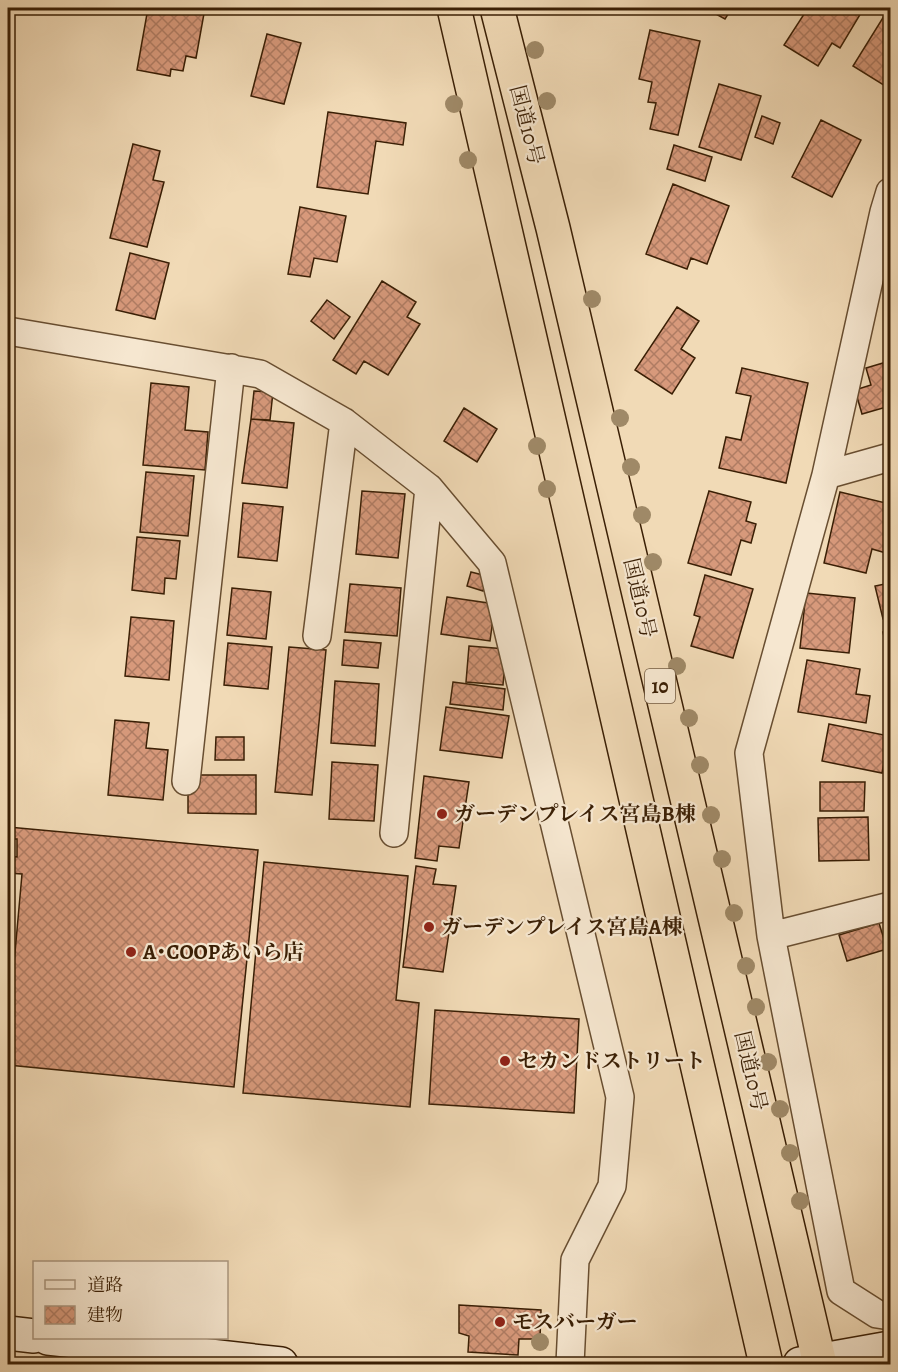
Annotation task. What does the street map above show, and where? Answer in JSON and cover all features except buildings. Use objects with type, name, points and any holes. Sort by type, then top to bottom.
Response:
[{"type":"highway","name":"10","points":[[454,8],[766,1365]]},
{"type":"highway","name":"国道10号","points":[[496,8],[553,228],[813,1363]]},
{"type":"street","points":[[891,192],[884,212],[826,475],[749,753],[771,936],[842,1291],[878,1314],[891,1316]]},
{"type":"street","points":[[8,331],[260,374],[344,422],[429,488],[492,563],[620,1097],[612,1186],[575,1260],[570,1365]]},
{"type":"street","points":[[186,781],[231,368]]},
{"type":"street","points":[[317,636],[344,422]]},
{"type":"street","points":[[826,475],[891,458]]},
{"type":"street","points":[[394,833],[429,488]]},
{"type":"street","points":[[771,936],[891,906]]},
{"type":"street","points":[[8,1333],[33,1336]]},
{"type":"street","points":[[57,1339],[281,1365]]},
{"type":"street","points":[[813,1363],[891,1348]]},
{"type":"place","name":"ガーデンプレイス宮島B棟","points":[[442,814]]},
{"type":"place","name":"ガーデンプレイス宮島A棟","points":[[429,927]]},
{"type":"place","name":"A･COOPあいら店","points":[[131,952]]},
{"type":"place","name":"セカンドストリート","points":[[505,1061]]},
{"type":"place","name":"モスバーガー","points":[[500,1322]]}]
